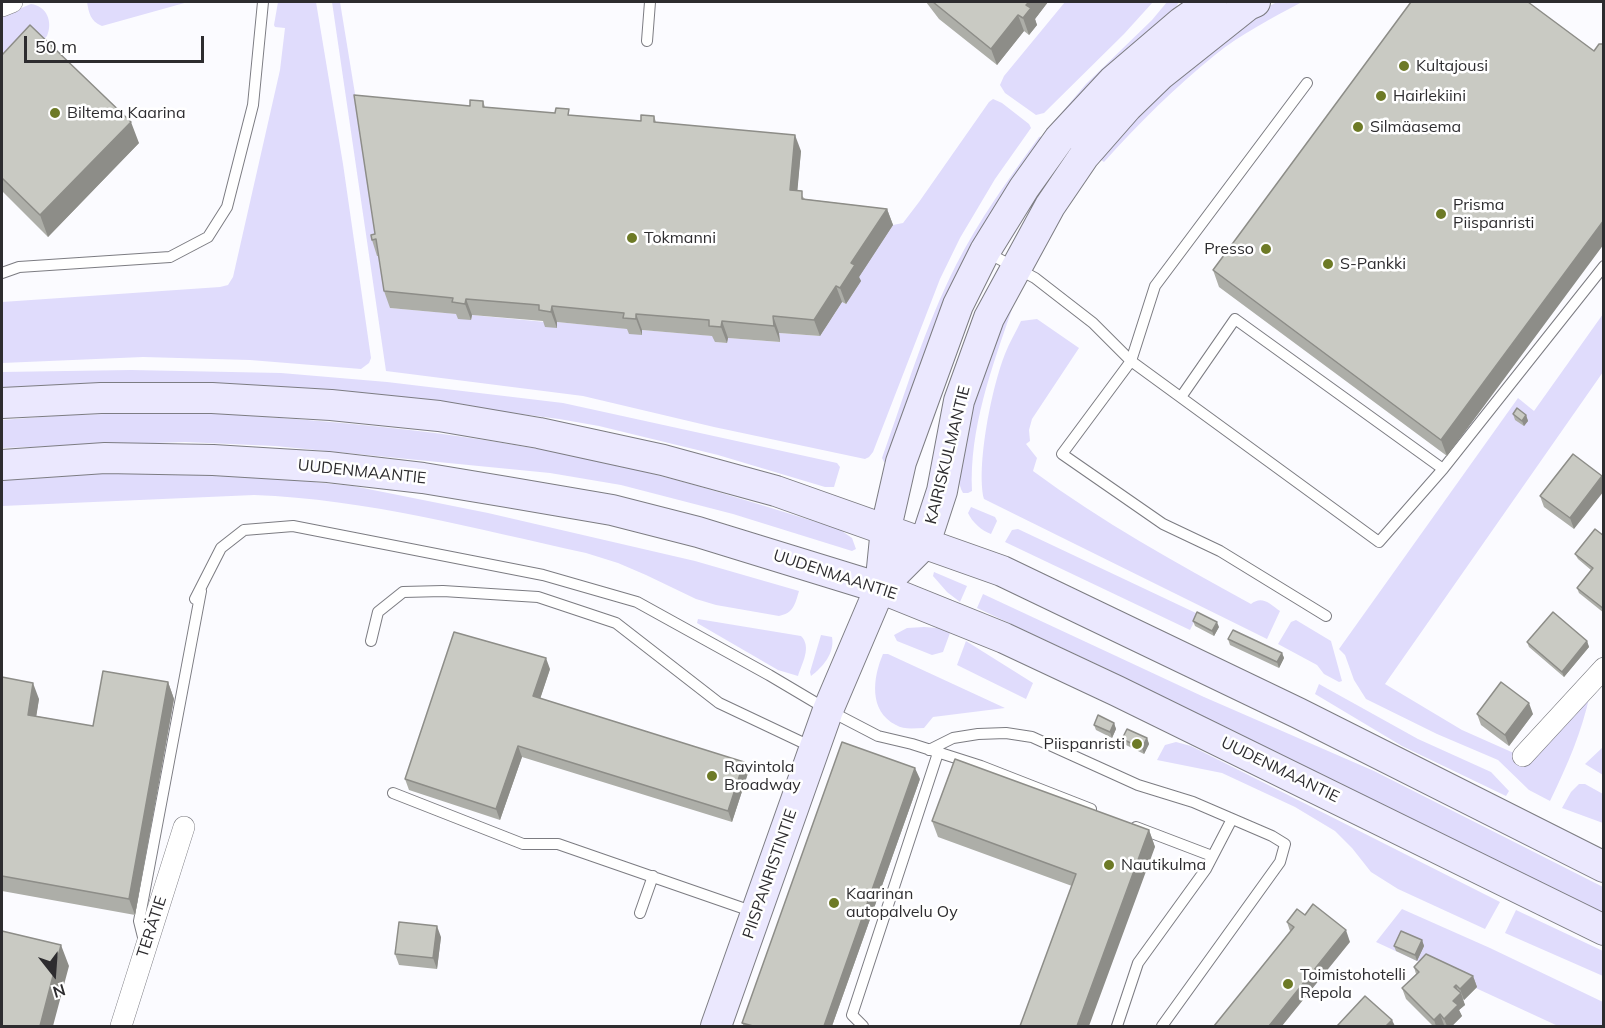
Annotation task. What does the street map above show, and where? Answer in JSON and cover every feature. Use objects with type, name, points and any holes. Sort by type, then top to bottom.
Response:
[{"type":"main road","points":[[880,588],[885,528],[901,462],[958,305],[985,251],[1030,179],[1072,124],[1128,68],[1182,22],[1211,2]]},
{"type":"main road","name":"KAIRISKULMANTIE","points":[[880,588],[925,543],[942,491],[960,401],[989,318],[1050,206],[1105,130],[1160,75],[1250,2]]},
{"type":"main road","points":[[2,404],[101,398],[212,398],[331,405],[440,416],[539,433],[663,460],[777,491],[1002,571],[1298,713],[1604,867]]},
{"type":"main road","name":"UUDENMAANTIE","points":[[2,465],[105,458],[213,460],[328,466],[423,478],[612,510],[698,532],[880,588],[1004,638],[1604,930]]},
{"type":"main road","name":"PIISPANRISTINTIE","points":[[716,1026],[828,710],[880,588]]},
{"type":"street","points":[[2,6],[12,2]]},
{"type":"street","points":[[1523,756],[1604,668]]},
{"type":"street","name":"TERÄTIE","points":[[121,1026],[184,827]]},
{"type":"lane","points":[[2,273],[19,267],[170,257],[208,237],[226,207],[253,105],[263,2]]},
{"type":"lane","points":[[647,41],[650,2]]},
{"type":"lane","points":[[1307,83],[1155,286],[1131,361],[1062,454],[1163,524],[1220,551],[1326,616]]},
{"type":"lane","points":[[985,251],[1035,278],[1093,323],[1131,361],[1379,542],[1443,469],[1604,266]]},
{"type":"lane","points":[[1181,397],[1235,319],[1443,469]]},
{"type":"lane","points":[[195,599],[221,548],[244,530],[263,528],[293,526],[543,575],[637,602],[828,710],[878,735],[981,766],[1102,813]]},
{"type":"lane","points":[[146,947],[139,921],[202,585]]},
{"type":"lane","points":[[371,641],[378,612],[403,591],[538,597],[616,623],[719,703],[815,748]]},
{"type":"lane","points":[[863,1026],[852,1015],[933,751],[953,738],[1006,733],[1032,737],[1137,785],[1193,802],[1272,836],[1285,844],[1280,862],[1162,1026]]},
{"type":"lane","points":[[393,793],[524,844],[558,844],[757,914]]},
{"type":"lane","points":[[1117,1026],[1138,963],[1206,869],[1232,819]]},
{"type":"lane","points":[[1124,822],[1212,856]]},
{"type":"lane","points":[[640,913],[653,876]]},
{"type":"shaded area","points":[[87,2],[188,2],[102,26],[89,13]]},
{"type":"shaded area","points":[[278,2],[316,2],[343,164],[371,358],[369,363],[361,369],[250,360],[143,357],[2,363],[2,302],[228,285],[233,277],[280,70],[285,28],[274,25]]},
{"type":"shaded area","points":[[332,2],[340,2],[390,308],[459,314],[471,320],[472,315],[545,322],[557,328],[557,322],[630,329],[641,335],[642,330],[715,336],[715,342],[727,343],[728,338],[780,342],[779,333],[820,336],[842,302],[846,304],[860,282],[857,279],[893,225],[903,223],[989,102],[993,99],[1002,103],[1031,128],[995,179],[960,238],[940,279],[873,452],[865,459],[583,396],[386,371]]},
{"type":"shaded area","points":[[1065,2],[1153,2],[1044,113],[1036,115],[1005,93],[1000,85],[1004,76]]},
{"type":"shaded area","points":[[1167,2],[1179,2],[1168,20],[1059,132],[1051,125],[1086,84],[1152,20]]},
{"type":"shaded area","points":[[1277,2],[1302,2],[1246,33],[1215,55],[1157,106],[1104,162],[1095,156],[1122,122],[1260,11]]},
{"type":"shaded area","points":[[31,4],[45,11],[49,20],[49,31],[47,36],[2,84],[2,16]]},
{"type":"shaded area","points":[[1043,136],[891,464],[884,462],[882,458],[916,360],[956,265],[995,200],[1039,137]]},
{"type":"shaded area","points":[[1012,309],[983,398],[974,445],[972,491],[963,493],[958,476],[963,430],[970,404],[1003,314]]},
{"type":"shaded area","points":[[1603,314],[1603,372],[1385,684],[1462,730],[1516,754],[1590,694],[1573,749],[1550,801],[1529,790],[1498,760],[1437,734],[1366,699],[1354,680],[1345,655],[1339,649],[1518,398],[1534,411]]},
{"type":"shaded area","points":[[1037,319],[1079,348],[1032,419],[1029,430],[1030,441],[1026,444],[1037,458],[1033,471],[1113,525],[1195,573],[1251,604],[1262,600],[1280,611],[1267,639],[984,499],[982,467],[984,447],[1000,368],[1021,321]]},
{"type":"shaded area","points":[[131,370],[281,373],[387,382],[563,403],[837,463],[840,467],[834,487],[825,487],[718,455],[599,426],[420,401],[2,389],[2,372]]},
{"type":"shaded area","points":[[188,412],[298,419],[408,430],[571,455],[679,481],[839,529],[852,538],[856,549],[852,551],[733,514],[621,485],[550,473],[275,446],[185,442],[2,448],[2,420],[66,415]]},
{"type":"shaded area","points":[[122,473],[236,474],[353,486],[488,513],[695,561],[799,591],[791,610],[779,616],[716,605],[696,599],[618,563],[586,553],[421,516],[338,502],[254,495],[2,506],[2,478]]},
{"type":"shaded area","points":[[971,507],[995,517],[997,521],[991,534],[972,520],[968,513]]},
{"type":"shaded area","points":[[1018,529],[1198,614],[1190,630],[1005,542],[1012,530]]},
{"type":"shaded area","points":[[934,572],[967,586],[960,602],[947,592],[933,576]]},
{"type":"shaded area","points":[[983,594],[1204,697],[1374,771],[1603,887],[1603,914],[1105,668],[977,608]]},
{"type":"shaded area","points":[[698,619],[801,636],[806,650],[798,676],[778,670],[697,623]]},
{"type":"shaded area","points":[[1296,620],[1331,641],[1342,681],[1339,682],[1324,674],[1317,665],[1278,644],[1291,622]]},
{"type":"shaded area","points":[[907,628],[938,628],[950,633],[943,652],[932,655],[897,641],[894,635]]},
{"type":"shaded area","points":[[821,635],[832,637],[832,649],[824,664],[811,676],[810,672]]},
{"type":"shaded area","points":[[966,641],[1033,683],[1026,699],[957,665]]},
{"type":"shaded area","points":[[883,654],[888,654],[1005,708],[933,717],[924,728],[899,727],[887,719],[881,711],[875,693],[877,673]]},
{"type":"shaded area","points":[[1319,684],[1418,739],[1491,772],[1509,791],[1506,796],[1402,746],[1315,694]]},
{"type":"shaded area","points":[[1176,742],[1191,746],[1500,902],[1485,929],[1398,889],[1371,872],[1335,831],[1295,807],[1222,773],[1157,760],[1165,745]]},
{"type":"shaded area","points":[[1603,747],[1603,775],[1585,764]]},
{"type":"shaded area","points":[[1579,784],[1585,784],[1603,794],[1603,823],[1562,808],[1571,792]]},
{"type":"shaded area","points":[[1402,909],[1603,1002],[1603,1026],[1558,1026],[1376,942]]},
{"type":"shaded area","points":[[1516,910],[1603,951],[1603,976],[1505,933]]},
{"type":"building","points":[[933,2],[1029,2],[1026,5],[1031,8],[1023,18],[1018,15],[991,49]]},
{"type":"building","points":[[1411,2],[1528,2],[1594,51],[1599,44],[1604,44],[1604,220],[1441,440],[1213,270]]},
{"type":"building","name":"Biltema Kaarina","points":[[30,25],[131,122],[40,215],[2,178],[2,55]]},
{"type":"building","name":"Tokmanni","points":[[354,95],[470,106],[470,100],[483,101],[483,107],[555,113],[556,108],[569,109],[568,115],[641,121],[641,115],[654,116],[654,122],[795,135],[790,190],[802,191],[802,199],[887,209],[851,263],[855,265],[840,288],[836,286],[814,320],[773,316],[774,326],[722,321],[721,327],[709,326],[709,320],[636,314],[636,319],[623,318],[624,313],[552,306],[551,312],[539,310],[539,305],[466,299],[465,304],[452,302],[453,298],[384,291],[376,239],[372,240],[371,235],[375,234]]},
{"type":"building","points":[[1517,408],[1526,415],[1522,421],[1513,414]]},
{"type":"building","points":[[1573,454],[1602,476],[1570,518],[1540,496]]},
{"type":"building","points":[[1595,529],[1604,536],[1604,609],[1577,588],[1593,568],[1575,554]]},
{"type":"building","points":[[1197,612],[1217,622],[1212,631],[1193,621]]},
{"type":"building","points":[[1553,612],[1587,641],[1562,672],[1527,642]]},
{"type":"building","points":[[1233,630],[1282,653],[1277,662],[1228,639]]},
{"type":"building","points":[[454,632],[546,658],[533,696],[744,762],[728,811],[518,746],[496,809],[405,779]]},
{"type":"building","points":[[103,671],[168,682],[129,899],[2,876],[2,677],[33,683],[28,715],[93,726]]},
{"type":"building","points":[[1501,682],[1529,703],[1505,735],[1477,714]]},
{"type":"building","points":[[1098,715],[1114,723],[1110,732],[1094,725]]},
{"type":"building","points":[[1127,729],[1147,738],[1142,748],[1122,739]]},
{"type":"building","name":"Kaarinan autopalvelu Oy","points":[[842,742],[915,768],[824,1026],[753,1026],[742,1023]]},
{"type":"building","points":[[955,759],[1149,830],[1077,1026],[1020,1026],[1076,874],[932,821]]},
{"type":"building","name":"Toimistohotelli Repola","points":[[1313,904],[1346,930],[1269,1026],[1214,1026],[1294,927],[1287,922],[1297,909],[1305,915]]},
{"type":"building","points":[[399,922],[437,926],[433,958],[395,954]]},
{"type":"building","points":[[2,931],[61,945],[40,1026],[2,1026]]},
{"type":"building","points":[[1401,931],[1422,940],[1415,955],[1394,946]]},
{"type":"building","points":[[1426,954],[1473,976],[1460,989],[1456,985],[1454,987],[1461,993],[1453,1001],[1458,1005],[1444,1019],[1440,1014],[1434,1020],[1402,988],[1419,972],[1414,967]]},
{"type":"building","points":[[1365,996],[1392,1020],[1386,1026],[1337,1026]]},
{"type":"place","name":"Kultajousi","points":[[1404,66]]},
{"type":"place","name":"Hairlekiini","points":[[1381,96]]},
{"type":"place","name":"Biltema Kaarina","points":[[55,113]]},
{"type":"place","name":"Silmäasema","points":[[1358,127]]},
{"type":"place","name":"Prisma Piispanristi","points":[[1441,214]]},
{"type":"place","name":"Tokmanni","points":[[632,238]]},
{"type":"place","name":"Presso","points":[[1266,249]]},
{"type":"place","name":"S-Pankki","points":[[1328,264]]},
{"type":"place","name":"Piispanristi","points":[[1137,744]]},
{"type":"place","name":"Ravintola Broadway","points":[[712,776]]},
{"type":"place","name":"Nautikulma","points":[[1109,865]]},
{"type":"place","name":"Kaarinan autopalvelu Oy","points":[[834,903]]},
{"type":"place","name":"Toimistohotelli Repola","points":[[1288,984]]}]
